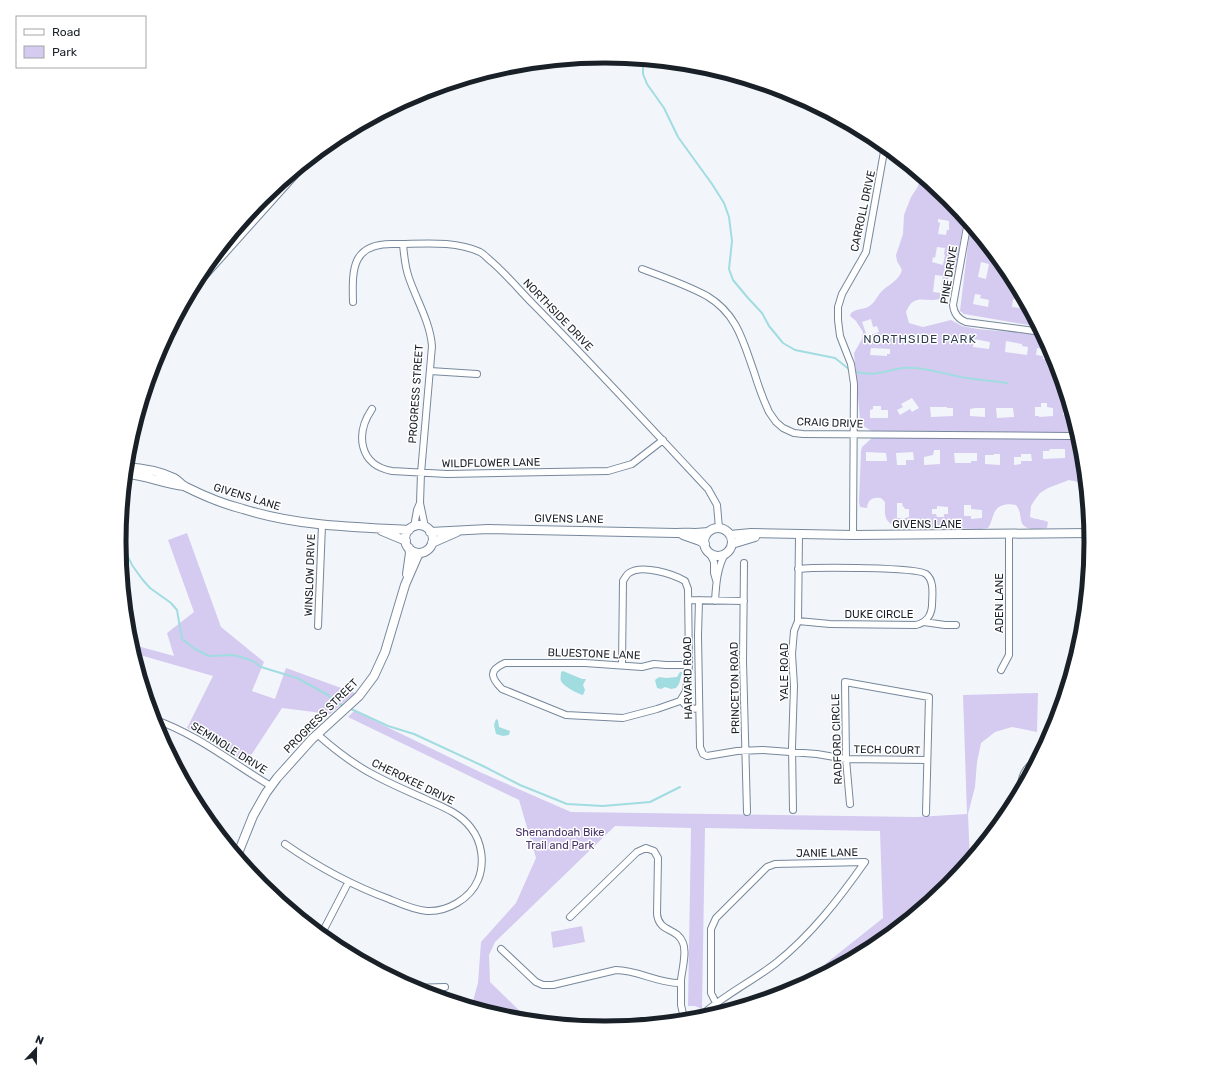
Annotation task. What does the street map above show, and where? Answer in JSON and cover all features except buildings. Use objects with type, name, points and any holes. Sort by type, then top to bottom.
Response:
[{"type":"highway","points":[[241,231],[267,202]]},
{"type":"street","name":"CARROLL DRIVE","points":[[853,535],[854,384],[849,358],[840,336],[838,307],[842,294],[866,252],[885,153]]},
{"type":"street","name":"PINE DRIVE","points":[[967,227],[953,306],[954,313],[966,322],[1037,331]]},
{"type":"street","name":"NORTHSIDE DRIVE","points":[[353,302],[353,274],[355,266],[362,254],[373,246],[388,244],[435,243],[462,246],[481,253],[496,266],[544,315],[708,489],[714,497],[717,505],[719,528]]},
{"type":"street","name":"PROGRESS STREET","points":[[403,244],[404,260],[431,335],[432,346],[421,473],[420,503],[428,529]]},
{"type":"street","name":"CRAIG DRIVE","points":[[642,269],[702,294],[714,301],[726,312],[734,322],[741,336],[768,412],[779,425],[788,431],[803,434],[1073,435]]},
{"type":"street","points":[[430,371],[477,374]]},
{"type":"street","name":"WILDFLOWER LANE","points":[[372,409],[366,419],[362,435],[363,449],[368,458],[375,465],[383,469],[447,474],[608,470],[632,464],[663,440]]},
{"type":"street","name":"GIVENS LANE","points":[[132,467],[142,468],[176,479],[184,486],[218,501],[252,512],[286,520],[322,526],[378,529],[411,528]]},
{"type":"street","name":"GIVENS LANE","points":[[131,474],[147,476],[173,485],[184,486]]},
{"type":"street","name":"PROGRESS STREET","points":[[411,528],[420,503]]},
{"type":"street","name":"WINSLOW DRIVE","points":[[318,626],[322,526]]},
{"type":"street","points":[[422,526],[428,529],[433,539],[428,550],[421,553],[417,552],[407,544],[411,528],[422,526]]},
{"type":"street","points":[[715,601],[716,580],[722,559],[732,544],[730,535],[726,530],[719,528],[708,532],[704,539],[714,562],[716,580]]},
{"type":"street","name":"GIVENS LANE","points":[[378,529],[407,544]]},
{"type":"street","name":"GIVENS LANE","points":[[428,529],[688,532],[700,534],[708,532]]},
{"type":"street","name":"GIVENS LANE","points":[[432,543],[461,530]]},
{"type":"street","name":"GIVENS LANE","points":[[676,533],[705,544]]},
{"type":"street","name":"GIVENS LANE","points":[[730,535],[752,533],[799,535],[1085,533]]},
{"type":"street","name":"GIVENS LANE","points":[[732,544],[763,534]]},
{"type":"street","name":"ADEN LANE","points":[[1001,670],[1010,655],[1009,534]]},
{"type":"street","name":"YALE ROAD","points":[[793,810],[793,641],[798,621],[799,535]]},
{"type":"street","name":"PROGRESS STREET","points":[[406,585],[410,553],[407,544]]},
{"type":"street","points":[[709,552],[715,555],[725,554]]},
{"type":"street","name":"PROGRESS STREET","points":[[238,851],[253,816],[271,786],[299,752],[354,700],[374,676],[383,658],[406,585],[418,555],[421,553]]},
{"type":"street","name":"PRINCETON ROAD","points":[[744,563],[743,661],[747,812]]},
{"type":"street","name":"DUKE CIRCLE","points":[[798,569],[890,569],[921,572],[928,576],[932,584],[931,613],[924,622],[916,624],[817,624],[798,621]]},
{"type":"street","points":[[622,666],[623,580],[628,573],[636,570],[657,571],[678,576],[685,581],[688,589],[689,664],[686,691],[681,700],[688,708],[699,709]]},
{"type":"street","points":[[688,600],[744,601]]},
{"type":"street","name":"HARVARD ROAD","points":[[699,600],[699,709],[700,747],[703,754]]},
{"type":"street","points":[[924,622],[956,625]]},
{"type":"street","name":"BLUESTONE LANE","points":[[681,700],[656,710],[623,718],[566,715],[502,688],[493,677],[493,671],[498,666],[506,663],[642,667],[654,664],[689,664]]},
{"type":"street","name":"RADFORD CIRCLE","points":[[850,804],[846,759],[845,682],[928,697],[926,813]]},
{"type":"street","name":"SEMINOLE DRIVE","points":[[161,722],[182,731],[204,743],[271,786]]},
{"type":"street","name":"CHEROKEE DRIVE","points":[[284,844],[348,883],[392,901],[424,910],[438,910],[452,906],[465,897],[476,886],[481,867],[480,849],[476,836],[456,814],[361,768],[339,753],[317,734]]},
{"type":"street","name":"TECH COURT","points":[[703,754],[710,755],[746,751],[792,752],[817,754],[846,759],[927,760]]},
{"type":"street","points":[[1023,779],[1024,773],[1030,766]]},
{"type":"street","points":[[570,917],[639,850],[646,848],[654,851],[658,858],[657,916],[661,925],[676,934],[684,944],[681,983],[681,1011],[684,1015]]},
{"type":"street","name":"JANIE LANE","points":[[706,1011],[716,1003],[762,973],[797,944],[843,893],[865,862],[775,864],[767,867],[716,918],[713,923],[710,935],[711,993],[716,1003]]},
{"type":"street","points":[[324,930],[348,883]]},
{"type":"street","points":[[501,949],[534,981],[542,985],[553,985],[616,970],[625,970],[681,983]]},
{"type":"street","points":[[426,988],[445,987]]},
{"type":"green space","points":[[920,180],[945,203],[963,223],[957,265],[952,275],[947,280],[944,294],[940,299],[916,300],[913,302],[906,312],[909,323],[923,327],[951,320],[962,326],[977,329],[1038,334],[1045,349],[1037,348],[1036,355],[1043,356],[1043,359],[1049,360],[1065,406],[1063,406],[1063,415],[1068,415],[1069,418],[1081,483],[1069,480],[1048,488],[1040,493],[1031,506],[1030,517],[1048,522],[1047,528],[1032,529],[1022,524],[1020,512],[1016,505],[1012,504],[996,509],[988,528],[981,529],[895,527],[888,522],[885,514],[885,502],[881,498],[871,499],[868,502],[867,508],[860,507],[861,451],[862,447],[873,437],[872,431],[863,426],[860,419],[854,353],[862,339],[863,332],[856,321],[850,316],[853,311],[866,308],[871,305],[881,292],[894,282],[901,273],[902,270],[897,261],[896,255],[903,234],[904,215],[911,197]],"holes":[[[938,219],[949,221],[949,230],[947,230],[946,235],[938,234],[940,223],[938,222]],[[937,247],[945,248],[943,265],[932,262],[933,257],[935,258]],[[935,275],[943,276],[941,293],[933,292]],[[871,319],[873,327],[877,326],[879,332],[867,336],[862,322]],[[974,339],[990,342],[989,349],[973,347]],[[1006,341],[1022,344],[1022,346],[1028,347],[1027,355],[1005,352]],[[871,348],[890,349],[890,354],[887,354],[887,356],[870,355]],[[912,398],[919,408],[912,412],[910,409],[900,415],[897,410],[903,407],[901,404]],[[1041,403],[1047,403],[1047,407],[1053,408],[1053,416],[1035,416],[1035,407],[1041,407]],[[873,406],[881,406],[881,410],[888,410],[888,418],[870,418],[870,410],[873,409]],[[930,407],[953,408],[953,416],[931,417]],[[985,408],[985,417],[970,416],[970,409]],[[996,408],[1013,408],[1014,417],[997,418]],[[1050,449],[1065,449],[1065,458],[1043,459],[1043,451],[1049,451]],[[934,450],[940,450],[940,464],[924,465],[924,457],[933,455]],[[866,452],[886,453],[887,461],[866,461]],[[913,452],[914,460],[906,460],[906,465],[897,465],[896,453]],[[954,453],[977,453],[977,461],[971,461],[971,463],[955,463]],[[1000,454],[1000,465],[985,464],[985,455]],[[1021,454],[1031,454],[1032,461],[1021,461],[1021,464],[1014,465],[1014,457],[1021,457]],[[897,503],[902,503],[905,509],[909,509],[909,517],[902,519],[897,518]],[[964,505],[971,505],[971,509],[982,510],[982,518],[971,519],[971,516],[964,516]],[[937,506],[948,507],[948,514],[944,514],[944,517],[937,517],[936,514],[932,514],[932,509],[937,509]]]},
{"type":"green space","points":[[971,232],[1004,276],[1019,300],[1013,299],[1012,307],[1024,309],[1034,326],[964,314],[960,311],[969,237]],"holes":[[[981,262],[989,264],[986,279],[978,277]],[[975,294],[981,295],[980,298],[989,300],[988,307],[973,304]]]},
{"type":"green space","points":[[187,533],[221,627],[264,662],[252,691],[275,699],[286,668],[355,693],[330,714],[282,708],[246,763],[205,737],[187,728],[213,676],[139,655],[137,646],[174,656],[167,633],[194,612],[168,540]]},
{"type":"green space","name":"Shenandoah Bike Trail and Park","points":[[1038,693],[1037,732],[1012,727],[995,732],[981,743],[977,762],[975,787],[968,814],[970,854],[945,882],[897,923],[872,941],[818,973],[809,977],[883,918],[880,831],[705,828],[702,1009],[695,1006],[688,1006],[691,828],[615,826],[495,942],[489,955],[490,982],[524,1015],[472,1003],[478,983],[481,942],[516,903],[536,858],[519,800],[348,717],[354,711],[482,773],[571,812],[916,817],[967,814],[963,695]]},
{"type":"green space","points":[[582,926],[585,942],[553,948],[551,932]]},
{"type":"green space","name":"Shenandoah Bike Trail and Park","points":[[544,1018],[659,1019],[606,1022]]},
{"type":"water","points":[[563,671],[582,679],[586,679],[583,685],[585,690],[583,695],[571,690],[562,683],[561,672]]},
{"type":"water","points":[[680,672],[682,673],[679,684],[676,688],[657,688],[655,680],[659,677],[677,677]]},
{"type":"water","points":[[496,719],[498,720],[499,727],[510,731],[509,735],[503,736],[496,734],[494,725]]},
{"type":"waterway","points":[[643,65],[643,74],[647,84],[664,108],[678,137],[724,203],[729,217],[732,241],[729,269],[733,280],[762,313],[769,326],[783,343],[795,350],[835,358],[850,370]]},
{"type":"waterway","points":[[854,371],[873,374],[903,368],[919,368],[959,377],[1007,383]]},
{"type":"waterway","points":[[126,554],[132,565],[150,588],[171,603],[177,610],[182,639],[195,649],[209,656],[233,655],[253,661],[261,667],[297,678],[328,695],[338,704],[345,706]]},
{"type":"waterway","points":[[349,708],[388,726],[414,734],[520,785],[567,804],[603,806],[650,802],[680,787]]},
{"type":"district","name":"NORTHSIDE PARK","points":[[920,339]]}]
